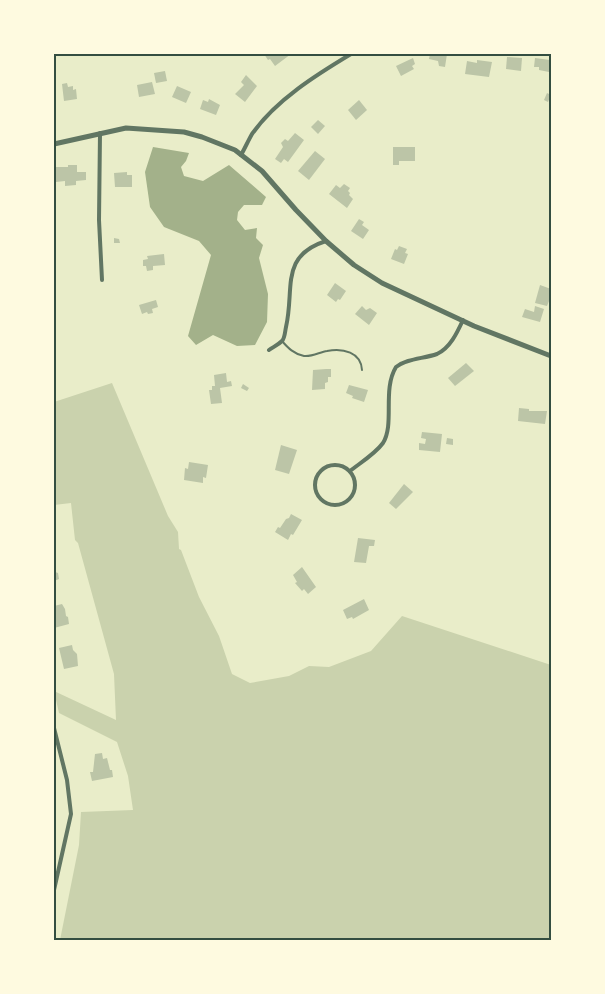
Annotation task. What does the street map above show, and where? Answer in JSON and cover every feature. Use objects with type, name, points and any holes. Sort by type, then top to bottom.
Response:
[{"type":"street","points":[[241,155],[252,135],[279,106],[322,72],[351,54]]},
{"type":"street","points":[[54,144],[126,128],[184,132],[235,150],[262,171],[326,241],[354,265],[382,283],[462,320],[551,356]]},
{"type":"street","points":[[100,133],[98,220],[102,280]]},
{"type":"street","points":[[269,350],[282,341],[288,320],[295,262],[308,249],[326,241]]},
{"type":"street","points":[[350,471],[376,450],[386,438],[390,382],[396,367],[410,360],[438,354],[451,342],[462,320]]},
{"type":"street","points":[[331,465],[344,467],[350,471],[355,481],[354,493],[351,498],[337,505],[327,504],[323,501],[316,491],[315,484],[320,472],[331,465]]},
{"type":"street","points":[[54,728],[67,780],[71,814],[54,890]]},
{"type":"lane","points":[[282,341],[296,353],[305,356],[334,350],[354,354],[360,359],[362,370]]},
{"type":"shaded area","points":[[153,147],[189,153],[181,167],[184,176],[203,181],[229,165],[266,197],[262,205],[244,205],[238,212],[237,220],[245,230],[257,228],[256,238],[263,245],[259,258],[268,294],[267,322],[255,345],[237,346],[213,335],[196,345],[188,336],[211,255],[199,241],[164,227],[150,207],[145,172]]},
{"type":"shaded area","points":[[112,383],[168,516],[178,532],[179,549],[199,597],[219,636],[232,674],[250,683],[289,676],[309,666],[329,667],[371,651],[402,616],[551,665],[551,940],[60,940],[79,845],[81,812],[133,810],[128,776],[117,742],[59,713],[54,691],[116,720],[114,674],[78,543],[75,540],[71,503],[54,505],[54,402]]},
{"type":"building","points":[[264,54],[291,54],[275,66]]},
{"type":"building","points":[[430,54],[447,54],[445,67],[439,66],[438,61],[429,59]]},
{"type":"building","points":[[507,57],[522,58],[521,71],[506,69]]},
{"type":"building","points":[[413,58],[415,64],[412,66],[414,69],[401,76],[396,66]]},
{"type":"building","points":[[535,58],[550,60],[549,72],[539,70],[539,67],[534,67]]},
{"type":"building","points":[[477,60],[492,62],[489,77],[465,74],[467,61],[477,63]]},
{"type":"building","points":[[165,71],[167,81],[156,83],[154,73]]},
{"type":"building","points":[[246,75],[257,86],[245,102],[235,94],[244,85],[241,82]]},
{"type":"building","points":[[152,82],[155,94],[139,97],[137,85]]},
{"type":"building","points":[[67,83],[68,87],[73,86],[73,90],[76,89],[77,99],[64,101],[62,84]]},
{"type":"building","points":[[177,86],[191,92],[186,103],[172,97]]},
{"type":"building","points":[[547,93],[551,95],[548,102],[544,100]]},
{"type":"building","points":[[209,99],[220,105],[216,115],[200,109],[203,100],[208,102]]},
{"type":"building","points":[[359,100],[367,110],[356,120],[348,110]]},
{"type":"building","points":[[318,120],[325,126],[318,134],[311,127]]},
{"type":"building","points":[[295,133],[304,140],[288,162],[284,159],[281,163],[275,159],[283,147],[281,143],[285,139],[288,141]]},
{"type":"building","points":[[393,147],[415,147],[415,161],[399,161],[399,165],[393,165]]},
{"type":"building","points":[[315,151],[325,159],[309,180],[298,171]]},
{"type":"building","points":[[68,165],[77,165],[77,172],[86,172],[86,180],[76,181],[76,185],[65,186],[65,181],[56,182],[55,167],[68,167]]},
{"type":"building","points":[[127,172],[127,175],[132,175],[132,187],[115,187],[114,173]]},
{"type":"building","points":[[344,184],[350,188],[348,191],[349,195],[353,199],[347,208],[329,194],[336,185],[340,188]]},
{"type":"building","points":[[359,219],[364,222],[362,225],[369,230],[363,239],[351,231]]},
{"type":"building","points":[[114,238],[119,239],[120,243],[114,243]]},
{"type":"building","points":[[399,246],[407,249],[405,253],[408,254],[404,264],[391,259],[395,249],[397,250]]},
{"type":"building","points":[[164,254],[165,265],[153,266],[153,270],[147,271],[146,266],[143,266],[143,260],[148,259],[147,256]]},
{"type":"building","points":[[335,283],[346,291],[340,300],[338,299],[336,302],[327,295]]},
{"type":"building","points":[[540,285],[551,289],[551,296],[547,306],[535,303]]},
{"type":"building","points":[[156,300],[158,307],[152,309],[153,313],[148,314],[147,312],[142,314],[139,305]]},
{"type":"building","points":[[362,306],[366,310],[370,308],[377,313],[369,325],[355,314]]},
{"type":"building","points":[[535,306],[544,309],[540,322],[522,317],[525,309],[534,312]]},
{"type":"building","points":[[466,363],[474,371],[455,386],[448,378]]},
{"type":"building","points":[[331,369],[331,377],[328,377],[328,382],[325,383],[325,389],[312,390],[313,370]]},
{"type":"building","points":[[226,373],[227,382],[231,381],[232,386],[220,388],[222,403],[211,404],[209,390],[212,390],[212,386],[215,386],[214,375]]},
{"type":"building","points":[[243,384],[249,388],[247,391],[241,388]]},
{"type":"building","points":[[349,385],[368,390],[364,402],[352,398],[353,396],[346,393]]},
{"type":"building","points":[[519,408],[529,409],[529,411],[547,411],[545,424],[518,421]]},
{"type":"building","points":[[422,432],[442,434],[440,452],[419,450],[419,443],[425,444],[426,439],[421,438]]},
{"type":"building","points":[[447,438],[453,439],[453,445],[446,444]]},
{"type":"building","points":[[281,445],[297,450],[289,474],[275,470]]},
{"type":"building","points":[[189,462],[208,465],[206,478],[203,477],[203,483],[184,480],[185,468],[188,469]]},
{"type":"building","points":[[404,484],[413,492],[396,509],[389,503]]},
{"type":"building","points":[[291,514],[302,520],[288,540],[275,532]]},
{"type":"building","points":[[358,538],[375,540],[374,546],[369,546],[366,563],[354,562]]},
{"type":"building","points":[[302,567],[316,587],[308,594],[304,589],[302,591],[295,583],[297,582],[293,575]]},
{"type":"building","points":[[54,568],[55,572],[58,573],[59,579],[54,581]]},
{"type":"building","points":[[364,599],[369,610],[353,619],[352,617],[347,619],[343,610]]},
{"type":"building","points":[[62,604],[69,624],[54,628],[54,606]]},
{"type":"building","points":[[72,645],[73,650],[77,654],[78,666],[64,669],[59,648]]},
{"type":"building","points":[[102,753],[103,759],[107,758],[113,777],[92,781],[90,772],[93,772],[95,754]]}]
